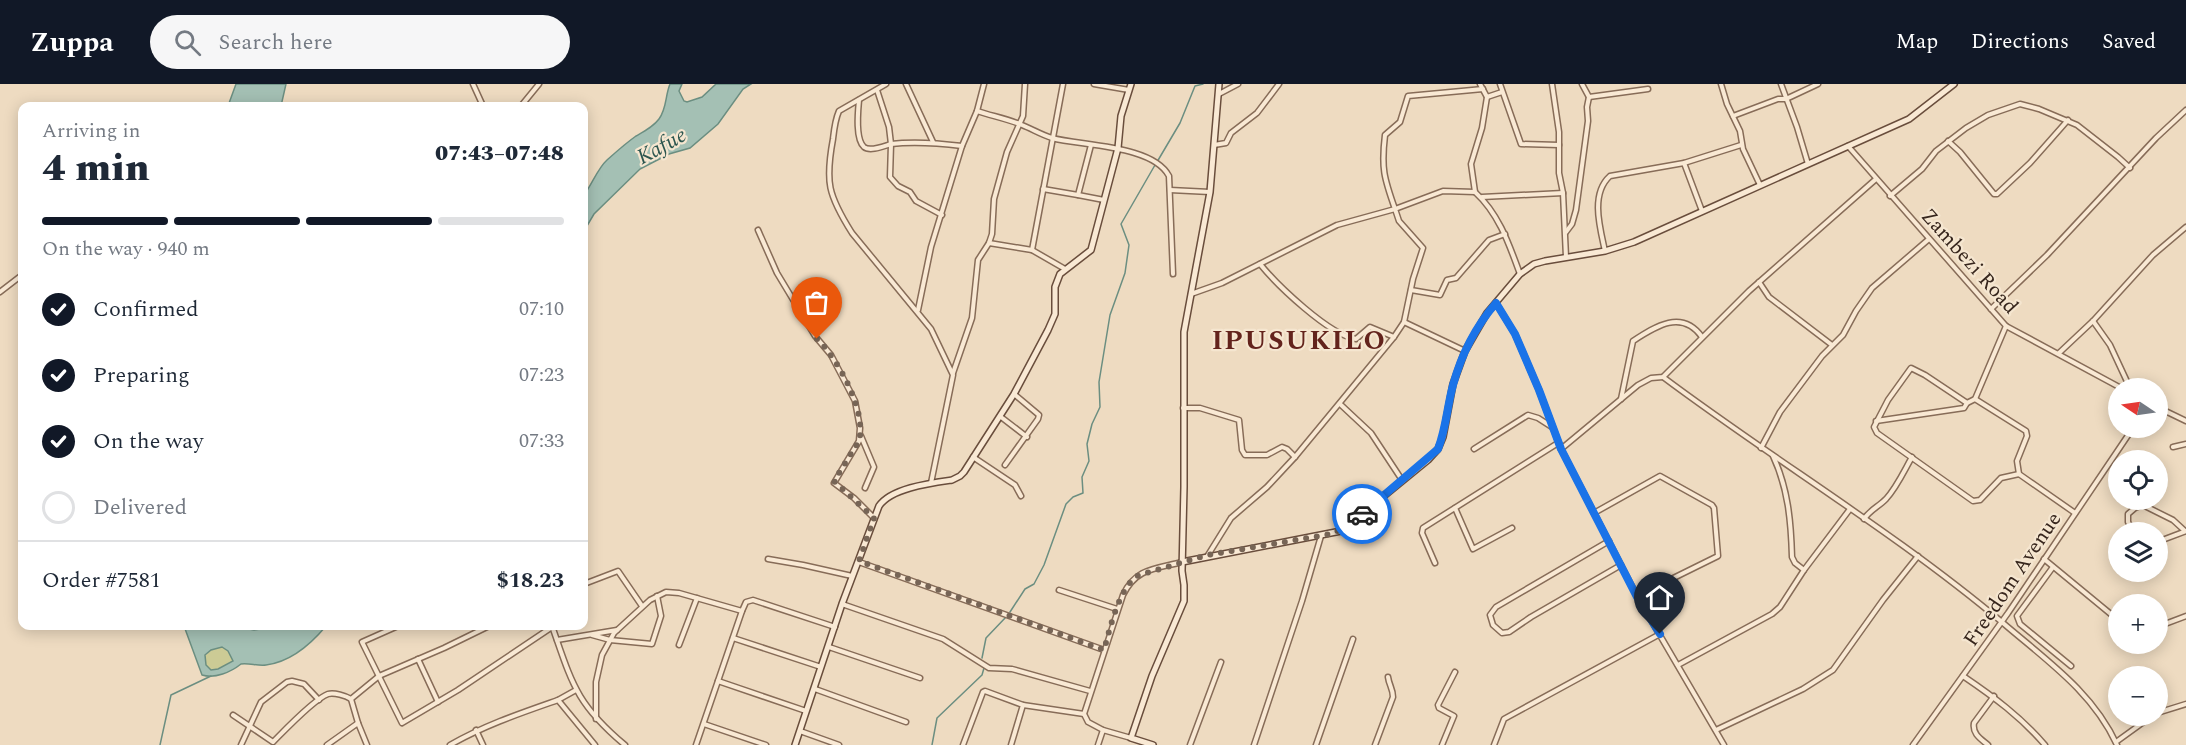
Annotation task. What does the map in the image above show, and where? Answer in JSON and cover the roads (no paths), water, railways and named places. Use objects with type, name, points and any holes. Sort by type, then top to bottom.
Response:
[{"type":"street","points":[[473,84],[481,102]]},
{"type":"street","points":[[523,102],[539,84]]},
{"type":"street","points":[[886,84],[843,107],[837,115],[828,167],[830,189],[852,233],[917,311],[936,340],[952,375]]},
{"type":"street","points":[[906,84],[933,142]]},
{"type":"street","points":[[917,311],[931,247],[984,84]]},
{"type":"street","points":[[931,483],[952,375],[972,318],[978,260],[989,243],[993,225],[994,199],[1007,152],[1024,108],[1025,84]]},
{"type":"street","points":[[1032,250],[1063,84]]},
{"type":"street","points":[[795,745],[842,604],[879,506],[888,496],[960,476],[1001,417],[1052,322],[1056,304],[1056,282],[1065,269],[1091,250],[1119,148],[1121,116],[1130,87],[1094,84]]},
{"type":"street","points":[[1131,738],[1152,676],[1183,605],[1185,594],[1182,561],[1184,332],[1210,192],[1214,119],[1219,84]]},
{"type":"street","points":[[1218,94],[1238,84]]},
{"type":"street","points":[[1214,145],[1226,143],[1231,133],[1257,113],[1279,84]]},
{"type":"street","points":[[1474,192],[1471,164],[1482,128],[1487,97],[1480,84]]},
{"type":"street","points":[[1500,84],[1521,144],[1524,146],[1559,145]]},
{"type":"street","points":[[1552,84],[1558,122],[1559,173],[1563,193],[1566,257]]},
{"type":"street","points":[[1566,233],[1572,224],[1576,210],[1587,130],[1589,97],[1582,84]]},
{"type":"street","points":[[1587,90],[1589,84]]},
{"type":"street","points":[[1721,84],[1724,97],[1740,131],[1741,145],[1760,185]]},
{"type":"street","points":[[1781,84],[1808,164]]},
{"type":"street","points":[[1733,116],[1753,107],[1786,99],[1818,84]]},
{"type":"street","points":[[1153,745],[1103,730],[1088,722],[1084,714],[1117,609],[1133,578],[1151,570],[1208,555],[1341,531],[1428,460],[1438,449],[1443,437],[1453,384],[1465,351],[1487,313],[1526,269],[1540,262],[1605,252],[1634,242],[1915,116],[1954,84]]},
{"type":"street","points":[[1208,555],[1235,514],[1267,487],[1295,457],[1404,322],[1423,248],[1399,221],[1383,169],[1385,135],[1400,122],[1408,96],[1483,89]]},
{"type":"street","points":[[1589,97],[1648,89]]},
{"type":"street","points":[[877,90],[886,116],[891,144],[890,172],[893,181],[910,192],[916,201],[942,215]]},
{"type":"street","points":[[1487,97],[1502,92]]},
{"type":"street","points":[[859,100],[857,123],[863,146],[870,149],[891,144],[933,142],[962,146]]},
{"type":"street","points":[[1890,196],[1922,169],[1933,154],[1948,141],[1982,118],[2020,104],[2068,120],[2130,168]]},
{"type":"street","points":[[1991,309],[2047,255],[2186,110]]},
{"type":"street","points":[[977,111],[1019,124],[1052,138],[1119,148],[1137,154],[1162,168],[1169,176],[1173,274]]},
{"type":"street","points":[[1948,141],[1996,195],[2030,163],[2068,120]]},
{"type":"street","points":[[1078,195],[1091,145]]},
{"type":"street","points":[[1605,252],[1598,206],[1607,178],[1621,173],[1684,163],[1741,145]]},
{"type":"street","name":"Zambezi Road","points":[[1848,146],[2006,326],[2108,381]]},
{"type":"street","points":[[1684,163],[1702,211]]},
{"type":"street","points":[[1663,377],[1759,282],[1876,179]]},
{"type":"street","points":[[1043,189],[1105,200]]},
{"type":"street","points":[[1170,190],[1210,192]]},
{"type":"street","points":[[1190,294],[1212,287],[1337,225],[1395,209],[1436,192],[1454,190],[1474,192],[1482,197],[1505,234],[1520,274]]},
{"type":"street","points":[[1482,197],[1563,193]]},
{"type":"street","points":[[2059,354],[2093,321],[2152,255],[2186,227]]},
{"type":"street","points":[[758,230],[773,265],[815,336],[831,355],[855,401],[861,435],[874,467],[865,488]]},
{"type":"street","points":[[1411,290],[1440,295],[1447,280],[1456,278],[1489,240],[1505,234]]},
{"type":"street","points":[[1761,448],[1780,412],[1813,368],[1843,335],[1856,311],[1877,283],[1929,239]]},
{"type":"street","points":[[989,243],[1032,250],[1065,269]]},
{"type":"street","points":[[1260,264],[1283,290],[1338,332],[1356,339],[1370,327],[1394,337]]},
{"type":"street","points":[[0,292],[18,278]]},
{"type":"street","points":[[1759,282],[1769,297],[1832,345]]},
{"type":"street","points":[[1496,303],[1515,334],[1558,443],[1608,541],[1637,597],[1724,745]]},
{"type":"street","points":[[2093,321],[2110,345],[2125,378]]},
{"type":"street","points":[[1404,322],[1465,351]]},
{"type":"street","points":[[1621,399],[1634,341],[1652,329],[1675,322],[1692,326],[1702,337]]},
{"type":"street","points":[[1876,421],[1964,408],[1967,403],[1975,399],[2006,326]]},
{"type":"street","points":[[1967,403],[1911,368],[1874,427],[1876,433],[1973,501],[1980,500],[2001,478],[2019,474]]},
{"type":"street","points":[[1561,449],[1645,380],[1663,377],[1761,448],[1918,556],[1980,603],[2067,676],[2083,693],[2117,743],[2138,726]]},
{"type":"street","points":[[1005,465],[1036,424],[1039,415],[1014,394]]},
{"type":"street","points":[[1975,399],[2026,431],[2017,461],[2019,474],[2075,513]]},
{"type":"street","points":[[1340,404],[1371,433],[1402,480]]},
{"type":"street","points":[[1183,408],[1200,408],[1239,420],[1242,450],[1245,455],[1267,455],[1282,447],[1295,457]]},
{"type":"street","points":[[2168,412],[2186,421]]},
{"type":"street","points":[[1474,449],[1528,415],[1538,418],[1552,428]]},
{"type":"street","points":[[1001,417],[1027,437]]},
{"type":"street","points":[[861,435],[834,483],[854,498],[874,518]]},
{"type":"street","name":"Freedom Avenue","points":[[1913,745],[2002,622],[2126,438]]},
{"type":"street","points":[[1435,563],[1421,531],[1558,443]]},
{"type":"street","points":[[2173,447],[2186,444]]},
{"type":"street","points":[[1772,455],[1790,509],[1792,556],[1795,563],[1804,570]]},
{"type":"street","points":[[973,457],[1015,485],[1020,496]]},
{"type":"street","points":[[1864,519],[1868,512],[1880,505],[1893,491],[1912,457]]},
{"type":"street","points":[[1594,513],[1660,476],[1714,508],[1718,556],[1637,597]]},
{"type":"street","points":[[2128,522],[2128,514],[2135,508],[2143,506],[2173,520],[2186,531],[2168,538]]},
{"type":"street","points":[[1455,508],[1473,549],[1512,528]]},
{"type":"street","points":[[1678,665],[1772,614],[1780,607],[1804,570],[1850,509]]},
{"type":"street","points":[[1254,745],[1321,536]]},
{"type":"street","points":[[1608,541],[1496,607],[1490,615],[1493,625],[1502,633],[1509,632],[1622,565]]},
{"type":"street","points":[[1716,730],[1803,689],[1833,670],[1918,556]]},
{"type":"street","points":[[768,559],[803,564],[853,576]]},
{"type":"street","points":[[2044,559],[2108,612]]},
{"type":"street","points":[[859,561],[1104,650]]},
{"type":"street","points":[[2053,567],[2017,616],[2020,624],[2071,666]]},
{"type":"street","points":[[588,582],[618,571],[642,606]]},
{"type":"street","points":[[1059,590],[1117,609]]},
{"type":"street","points":[[596,719],[596,682],[602,655],[610,639],[642,606],[657,596],[670,592],[742,610]]},
{"type":"street","points":[[592,635],[652,644],[661,616],[657,596]]},
{"type":"street","points":[[679,645],[697,598]]},
{"type":"street","points":[[696,745],[746,602],[753,600],[835,627]]},
{"type":"street","points":[[842,604],[943,639],[985,667],[1012,669],[1090,691]]},
{"type":"street","points":[[2168,623],[2186,616]]},
{"type":"street","points":[[389,630],[362,642],[402,723],[438,702],[546,630]]},
{"type":"street","points":[[351,699],[379,676],[481,630]]},
{"type":"street","points":[[553,630],[564,665],[576,690],[596,719],[625,745]]},
{"type":"street","points":[[556,640],[618,630]]},
{"type":"street","points":[[1494,745],[1504,719],[1660,634]]},
{"type":"street","points":[[733,639],[822,667]]},
{"type":"street","points":[[1316,745],[1353,639]]},
{"type":"street","points":[[829,647],[920,678]]},
{"type":"street","points":[[418,659],[438,702]]},
{"type":"street","points":[[1190,745],[1221,662]]},
{"type":"street","points":[[1442,745],[1454,716],[1439,708],[1438,705],[1455,672]]},
{"type":"street","points":[[1963,676],[1994,696],[2045,745]]},
{"type":"street","points":[[1375,745],[1393,697],[1393,689],[1388,677]]},
{"type":"street","points":[[241,745],[261,702],[289,681],[304,684],[319,700]]},
{"type":"street","points":[[718,681],[806,711]]},
{"type":"street","points":[[815,689],[906,722]]},
{"type":"street","points":[[450,745],[476,730],[558,700],[576,690]]},
{"type":"street","points":[[963,745],[982,692],[1023,705],[1084,714]]},
{"type":"street","points":[[233,715],[273,744],[319,700],[331,694],[348,697],[351,699],[367,745]]},
{"type":"street","points":[[1988,745],[1978,736],[1974,723],[1994,696]]},
{"type":"street","points":[[558,700],[595,745]]},
{"type":"street","points":[[2168,710],[2186,704]]},
{"type":"street","points":[[1011,745],[1023,705]]},
{"type":"street","points":[[327,745],[358,723]]},
{"type":"street","points":[[704,724],[766,745]]},
{"type":"street","points":[[476,730],[483,745]]},
{"type":"street","points":[[1098,745],[1103,730]]},
{"type":"street","points":[[800,731],[839,745]]},
{"type":"water","points":[[236,84],[286,84],[282,102],[229,102]]},
{"type":"water","name":"Kafue","points":[[670,84],[682,84],[679,91],[684,101],[687,102],[702,97],[716,84],[751,84],[743,89],[718,124],[690,148],[669,154],[640,169],[594,214],[588,224],[588,188],[607,160],[659,119]]},
{"type":"water","points":[[185,630],[322,630],[307,645],[283,660],[266,665],[241,664],[223,674],[202,675]],"holes":[[[222,647],[228,651],[233,661],[211,670],[206,665],[205,655],[211,650]]]},
{"type":"waterway","points":[[1157,162],[1180,123],[1195,86],[1203,84]]},
{"type":"waterway","points":[[1010,612],[1025,589],[1034,584],[1044,565],[1066,504],[1073,497],[1083,493],[1082,477],[1089,461],[1087,444],[1092,424],[1100,407],[1099,382],[1110,315],[1125,273],[1129,245],[1121,224],[1155,165]]},
{"type":"waterway","points":[[982,658],[986,638],[1006,617]]},
{"type":"waterway","points":[[932,745],[937,718],[982,675],[984,668]]},
{"type":"waterway","points":[[160,745],[171,695],[211,676]]},
{"type":"district","name":"IPUSUKILO","points":[[1299,340]]}]
